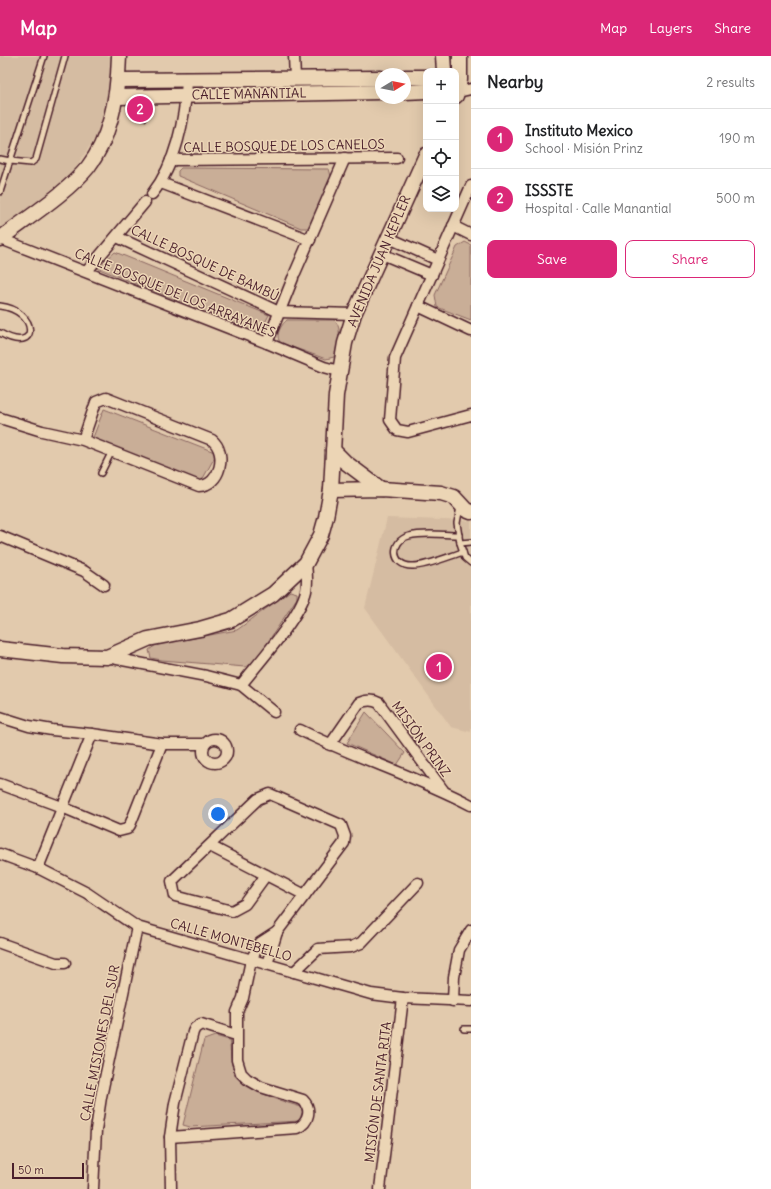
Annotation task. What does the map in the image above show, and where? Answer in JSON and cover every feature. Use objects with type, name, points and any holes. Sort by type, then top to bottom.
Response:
[{"type":"street","points":[[0,239],[66,188],[88,167],[103,140],[117,97],[119,56]]},
{"type":"street","points":[[294,56],[295,94]]},
{"type":"street","points":[[443,56],[444,68]]},
{"type":"street","points":[[460,56],[461,87]]},
{"type":"street","points":[[411,77],[423,77]]},
{"type":"street","name":"CALLE MANANTIAL","points":[[118,80],[187,81],[295,78],[375,78]]},
{"type":"street","points":[[152,194],[161,183],[177,142],[186,95],[187,81]]},
{"type":"street","name":"CALLE MANANTIAL","points":[[117,97],[375,92]]},
{"type":"street","points":[[411,92],[423,92]]},
{"type":"street","points":[[267,343],[345,158]]},
{"type":"street","name":"CALLE BOSQUE DE LOS CANELOS","points":[[171,160],[397,158]]},
{"type":"street","name":"AVENIDA JUAN KEPLER","points":[[107,658],[148,639],[230,620],[273,594],[306,563],[321,535],[331,490],[332,450],[339,372],[354,314],[423,162]]},
{"type":"street","points":[[161,183],[310,240]]},
{"type":"street","points":[[471,186],[395,358],[389,414],[390,420],[397,430],[408,432],[471,415]]},
{"type":"street","points":[[87,271],[117,237],[144,202]]},
{"type":"street","points":[[453,226],[471,236]]},
{"type":"street","name":"CALLE BOSQUE DE BAMBÚ","points":[[117,237],[279,312],[354,314]]},
{"type":"street","points":[[389,238],[438,260]]},
{"type":"street","name":"CALLE BOSQUE DE LOS ARRAYANES","points":[[0,239],[87,271],[339,372]]},
{"type":"street","points":[[382,254],[432,275]]},
{"type":"street","points":[[418,306],[471,331]]},
{"type":"street","points":[[0,418],[42,431],[83,440],[199,486],[208,485],[214,480],[221,460],[218,446],[212,440],[106,398],[96,402],[83,440]]},
{"type":"street","points":[[332,450],[350,466],[381,489]]},
{"type":"street","points":[[331,490],[381,489],[441,493],[454,496],[466,510],[471,512]]},
{"type":"street","points":[[0,536],[84,571],[104,585]]},
{"type":"street","points":[[241,686],[299,610],[306,591],[308,579],[306,563]]},
{"type":"street","points":[[0,649],[63,656],[107,658],[206,676],[241,686],[274,712]]},
{"type":"street","name":"MISIÓN PRINZ","points":[[330,745],[359,704],[364,701],[375,701],[379,704],[443,790]]},
{"type":"street","points":[[0,717],[37,727],[162,744],[205,744]]},
{"type":"street","points":[[300,730],[330,745],[443,790],[471,805]]},
{"type":"street","points":[[38,868],[92,734]]},
{"type":"street","points":[[0,784],[62,807],[119,831],[126,829],[130,825],[162,744]]},
{"type":"street","points":[[266,875],[245,904],[232,911],[175,896],[172,881],[258,799],[266,795],[270,794],[341,825],[345,836],[344,843],[277,932],[267,964]]},
{"type":"street","points":[[210,846],[305,894]]},
{"type":"street","name":"CALLE MONTEBELLO","points":[[0,854],[38,868],[87,893],[137,927],[371,994],[403,998],[471,1002]]},
{"type":"street","points":[[294,972],[318,949],[351,947],[361,943],[418,883]]},
{"type":"street","name":"CALLE MISIONES DEL SUR","points":[[93,1189],[96,1130],[101,1097],[137,927]]},
{"type":"street","points":[[453,1001],[454,977],[459,950],[471,930]]},
{"type":"street","points":[[170,1137],[297,1128],[304,1124],[307,1120],[309,1113],[307,1104],[303,1100],[261,1087],[247,1079],[241,1073],[237,1060],[237,1030],[242,1021],[245,1007],[243,998],[251,960],[260,943],[277,932]]},
{"type":"street","points":[[0,944],[56,963],[65,963]]},
{"type":"street","name":"MISIÓN DE SANTA RITA","points":[[380,1189],[403,998]]},
{"type":"street","points":[[171,1189],[170,1137],[177,1096],[193,1032],[198,1026],[205,1025],[237,1030]]},
{"type":"lane","points":[[0,192],[44,56]]},
{"type":"lane","points":[[0,159],[31,163],[36,159],[66,56]]},
{"type":"lane","points":[[0,306],[24,316],[30,324],[31,329],[28,336],[21,340],[17,340],[0,333]]},
{"type":"lane","points":[[100,473],[112,451]]},
{"type":"lane","points":[[460,502],[457,523],[460,543],[465,558],[471,563]]},
{"type":"lane","points":[[459,534],[410,536],[402,539],[396,545],[394,552],[396,558],[402,565],[413,567],[463,552]]},
{"type":"lane","points":[[460,543],[471,542]]},
{"type":"lane","points":[[464,1029],[471,1029]]},
{"type":"shaded area","points":[[0,56],[114,56],[110,115],[72,173],[0,231]]},
{"type":"shaded area","points":[[181,168],[329,169],[332,180],[309,228],[301,228],[178,176],[178,171]]},
{"type":"shaded area","points":[[465,242],[471,245],[471,320],[437,307],[435,295],[457,247]]},
{"type":"shaded area","points":[[115,252],[269,315],[259,334],[97,268]]},
{"type":"shaded area","points":[[287,320],[334,320],[339,328],[339,332],[334,357],[326,359],[281,343],[278,334]]},
{"type":"shaded area","points":[[104,409],[217,453],[201,482],[92,440]]},
{"type":"shaded area","points":[[387,518],[471,521],[471,732],[451,727],[365,608]]},
{"type":"shaded area","points":[[290,591],[297,593],[297,598],[254,663],[245,667],[151,658],[149,650],[156,645],[237,630]]},
{"type":"shaded area","points":[[366,712],[405,753],[397,765],[347,743]]},
{"type":"shaded area","points":[[215,1036],[229,1040],[232,1065],[236,1074],[242,1081],[251,1088],[273,1098],[304,1108],[299,1121],[190,1127],[183,1125],[204,1040]]},
{"type":"building","points":[[133,105],[151,105],[146,121],[130,116]]},
{"type":"place","name":"ISSSTE","points":[[140,109]]},
{"type":"place","name":"Instituto Mexico","points":[[439,667]]}]
